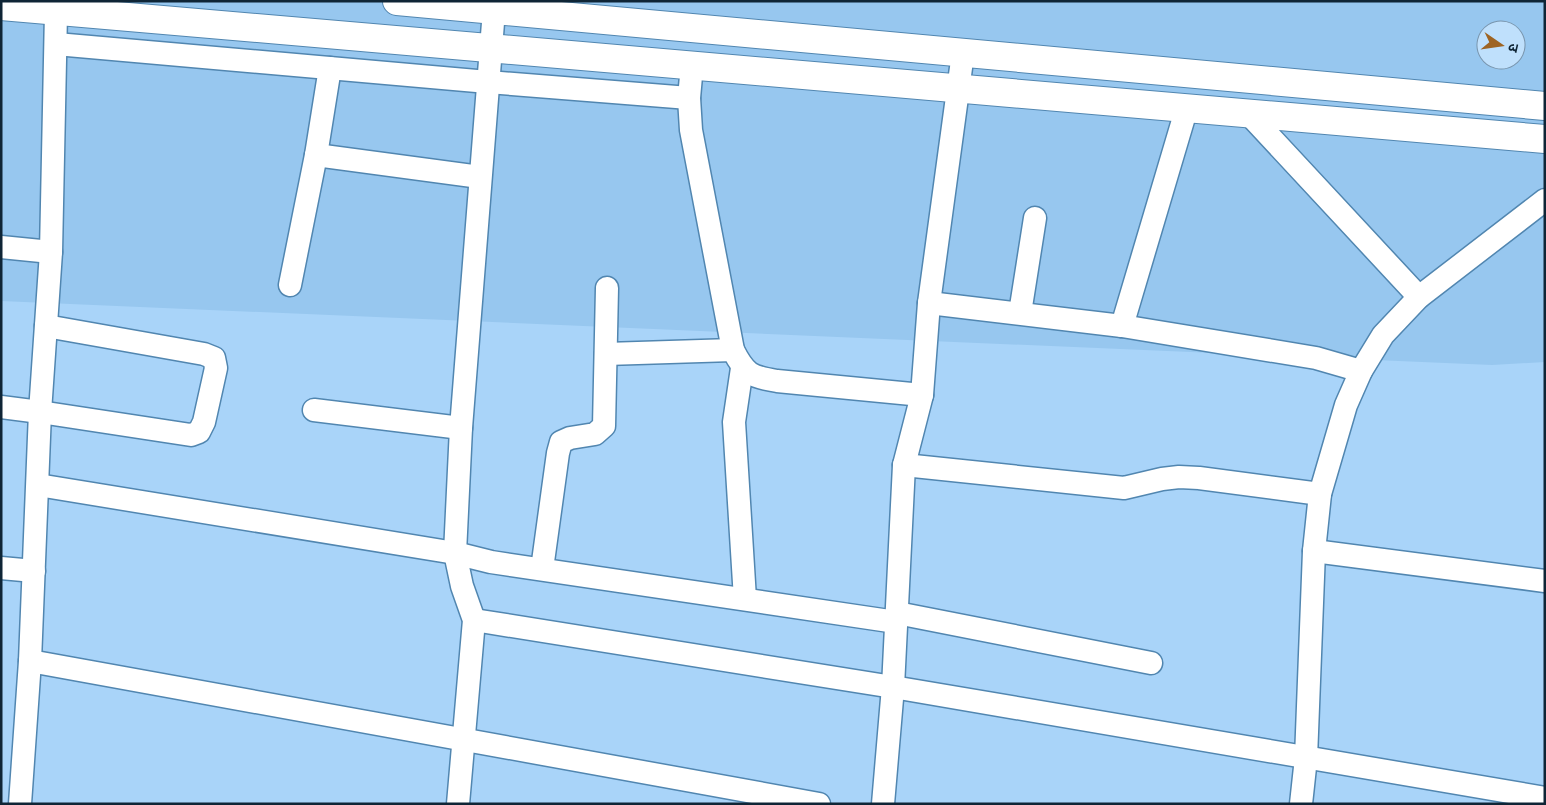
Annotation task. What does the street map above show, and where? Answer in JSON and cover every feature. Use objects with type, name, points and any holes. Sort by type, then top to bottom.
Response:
[{"type":"street","points":[[396,1],[1545,106]]},
{"type":"street","points":[[1,6],[1545,139]]},
{"type":"street","points":[[458,804],[474,620],[462,586],[455,553],[461,428],[494,10]]},
{"type":"street","points":[[20,804],[30,661],[40,412],[51,252],[56,12]]},
{"type":"street","points":[[56,44],[689,98]]},
{"type":"street","points":[[883,804],[893,687],[904,465],[922,395],[928,303],[963,53]]},
{"type":"street","points":[[692,65],[689,98],[691,130],[737,359],[734,422],[745,600]]},
{"type":"street","points":[[290,285],[316,155],[330,68]]},
{"type":"street","points":[[1122,326],[1187,108]]},
{"type":"street","points":[[1247,112],[1419,297]]},
{"type":"street","points":[[316,155],[480,177]]},
{"type":"street","points":[[1301,804],[1306,758],[1314,551],[1320,494],[1346,406],[1361,371],[1383,335],[1419,297],[1545,200]]},
{"type":"street","points":[[1020,313],[1035,218]]},
{"type":"street","points":[[1,247],[51,252]]},
{"type":"street","points":[[542,569],[561,442],[570,438],[596,434],[604,426],[606,288]]},
{"type":"street","points":[[928,303],[1122,326],[1316,358],[1361,371]]},
{"type":"street","points":[[1,408],[40,412],[191,435],[199,432],[204,422],[216,368],[214,358],[204,354],[46,326]]},
{"type":"street","points":[[606,354],[737,359],[760,378],[922,395]]},
{"type":"street","points":[[314,410],[461,428]]},
{"type":"street","points":[[904,465],[1124,488],[1179,477],[1320,494]]},
{"type":"street","points":[[38,485],[455,553],[491,562],[745,600],[896,617],[1151,663]]},
{"type":"street","points":[[1314,551],[1545,581]]},
{"type":"street","points":[[1,568],[34,571]]},
{"type":"street","points":[[474,620],[893,687],[1545,798]]},
{"type":"street","points":[[30,661],[819,804]]},
{"type":"shaded area","points":[[1,1],[1545,1],[1545,362],[1492,365],[1,301]]}]
